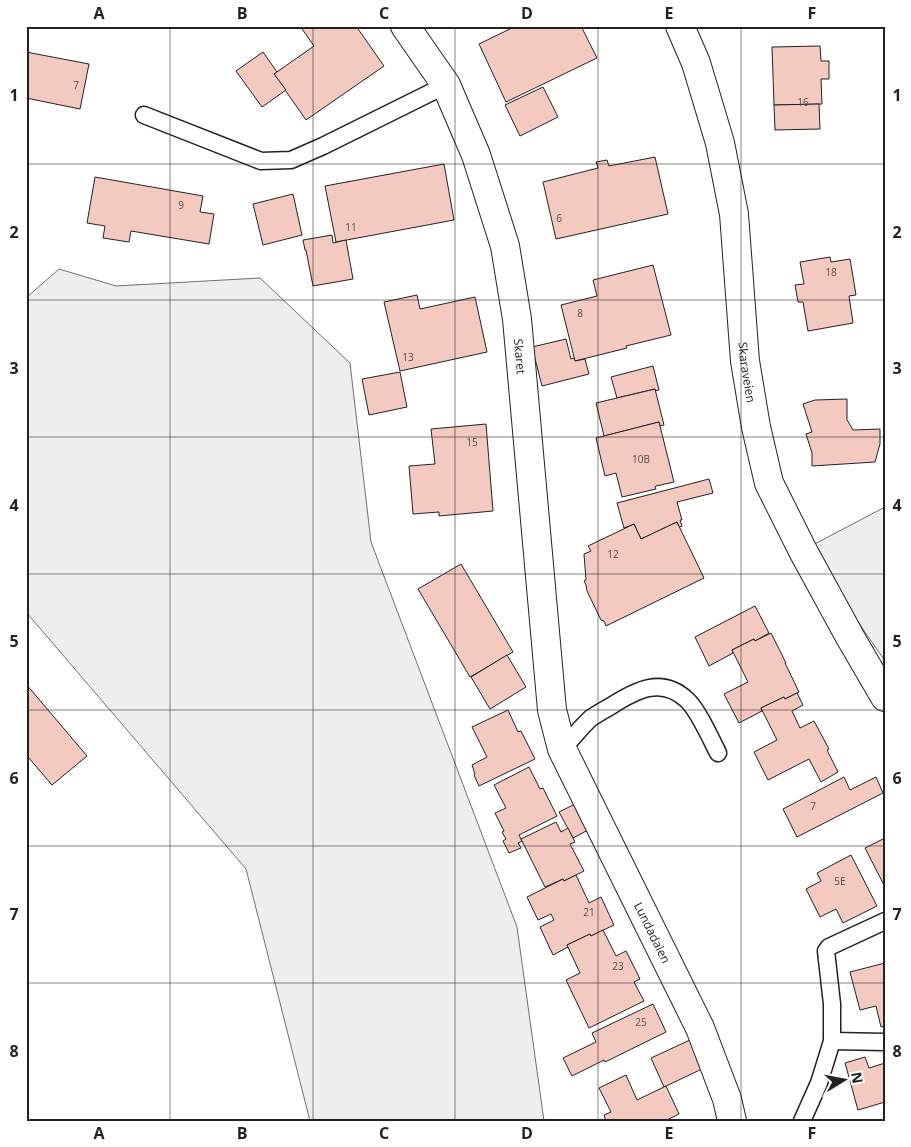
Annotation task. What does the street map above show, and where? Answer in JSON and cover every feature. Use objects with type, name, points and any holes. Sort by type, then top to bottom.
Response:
[{"type":"street","name":"Skaret","points":[[406,26],[446,85],[476,155],[505,246],[517,319],[552,710]]},
{"type":"street","name":"Skaraveien","points":[[680,26],[696,63],[724,161],[734,214],[745,361],[756,427],[769,483],[803,551],[885,696]]},
{"type":"street","name":"Lundadalen","points":[[552,710],[562,748],[700,1028],[727,1099],[732,1121]]},
{"type":"lane","points":[[144,115],[261,161],[291,160],[446,85]]},
{"type":"lane","points":[[562,748],[591,718],[644,688],[656,687],[668,688],[679,693],[689,701],[718,753]]},
{"type":"lane","points":[[802,1121],[819,1083],[832,1041],[832,1004],[826,951],[829,947],[885,921]]},
{"type":"lane","points":[[832,1041],[885,1042]]},
{"type":"shaded area","points":[[59,269],[116,286],[260,278],[350,363],[371,542],[517,927],[544,1121],[310,1121],[246,869],[26,612],[26,298]]},
{"type":"shaded area","points":[[885,507],[885,661],[807,548]]},
{"type":"building","points":[[300,26],[356,26],[384,66],[306,120],[274,74],[314,46]]},
{"type":"building","points":[[516,26],[581,26],[597,58],[506,102],[479,44]]},
{"type":"building","points":[[820,46],[821,61],[829,61],[829,79],[821,79],[822,104],[774,105],[772,47]]},
{"type":"building","points":[[26,52],[89,64],[80,109],[26,98]]},
{"type":"building","points":[[263,52],[277,72],[274,74],[286,90],[262,107],[236,71]]},
{"type":"building","points":[[543,87],[558,117],[520,136],[505,105]]},
{"type":"building","points":[[819,104],[820,129],[775,130],[774,105]]},
{"type":"building","points":[[655,157],[668,214],[556,239],[543,182],[598,168],[596,162],[607,160],[609,166]]},
{"type":"building","points":[[444,164],[454,220],[336,242],[325,186]]},
{"type":"building","points":[[95,177],[203,196],[200,212],[214,214],[209,244],[131,231],[129,242],[103,238],[105,226],[87,223]]},
{"type":"building","points":[[293,194],[302,235],[263,245],[253,204]]},
{"type":"building","points":[[332,235],[333,243],[346,240],[353,279],[313,286],[303,240]]},
{"type":"building","points":[[830,257],[831,262],[850,259],[856,295],[849,296],[853,323],[808,331],[803,302],[798,302],[795,285],[804,284],[800,262]]},
{"type":"building","points":[[653,265],[671,335],[575,361],[561,305],[597,296],[593,280]]},
{"type":"building","points":[[417,295],[420,309],[475,297],[487,352],[400,371],[384,302]]},
{"type":"building","points":[[566,339],[571,359],[574,358],[575,361],[585,359],[589,374],[542,386],[532,347]]},
{"type":"building","points":[[653,366],[659,390],[655,391],[655,389],[617,398],[611,377]]},
{"type":"building","points":[[400,372],[407,407],[369,415],[362,379]]},
{"type":"building","points":[[655,389],[664,425],[660,426],[659,422],[604,436],[596,403]]},
{"type":"building","points":[[847,399],[847,420],[853,430],[880,429],[880,444],[875,462],[812,466],[812,453],[806,434],[812,432],[803,404],[815,400]]},
{"type":"building","points":[[659,422],[674,482],[656,486],[656,489],[622,497],[616,473],[605,476],[596,438]]},
{"type":"building","points":[[486,424],[493,511],[439,516],[439,512],[413,514],[409,466],[435,464],[431,429]]},
{"type":"building","points":[[709,479],[713,493],[677,502],[682,526],[679,527],[677,522],[641,539],[634,524],[624,528],[617,503]]},
{"type":"building","points":[[677,522],[704,578],[606,626],[604,621],[601,620],[584,581],[586,580],[584,554],[591,551],[588,546],[634,524],[641,539]]},
{"type":"building","points":[[461,564],[513,652],[470,677],[418,589]]},
{"type":"building","points":[[755,606],[769,633],[732,650],[733,653],[709,666],[695,637]]},
{"type":"building","points":[[771,633],[799,692],[761,708],[762,711],[739,723],[724,694],[748,682],[732,650]]},
{"type":"building","points":[[507,655],[526,687],[490,709],[471,677]]},
{"type":"building","points":[[26,684],[87,756],[52,785],[28,757],[26,758]]},
{"type":"building","points":[[797,693],[803,705],[792,711],[800,728],[814,721],[829,749],[827,750],[838,772],[821,782],[809,759],[768,780],[754,752],[777,740],[761,708]]},
{"type":"building","points":[[508,710],[518,732],[521,731],[535,759],[479,786],[472,765],[487,757],[472,727]]},
{"type":"building","points":[[529,767],[540,789],[543,788],[557,816],[519,835],[522,841],[518,843],[521,848],[509,853],[503,841],[506,839],[502,832],[504,831],[495,813],[506,808],[494,785]]},
{"type":"building","points":[[844,777],[850,790],[876,777],[883,793],[797,837],[783,809]]},
{"type":"building","points":[[575,804],[588,830],[573,838],[559,812]]},
{"type":"building","points":[[556,822],[561,832],[568,828],[575,842],[570,844],[584,871],[564,881],[563,879],[545,887],[521,839]]},
{"type":"building","points":[[885,838],[885,887],[865,848]]},
{"type":"building","points":[[851,855],[877,906],[843,923],[836,909],[820,917],[806,889],[821,881],[817,873]]},
{"type":"building","points":[[576,875],[589,903],[601,897],[614,925],[567,945],[568,947],[553,955],[540,927],[554,920],[551,914],[538,920],[527,897],[563,879],[564,881]]},
{"type":"building","points":[[603,930],[616,956],[626,951],[640,979],[634,982],[644,1001],[589,1028],[566,980],[580,973],[567,945]]},
{"type":"building","points":[[885,963],[885,1026],[881,1027],[876,1006],[860,1010],[850,972]]},
{"type":"building","points":[[653,1004],[666,1032],[572,1076],[563,1058],[596,1042],[592,1033]]},
{"type":"building","points":[[690,1040],[704,1068],[664,1087],[651,1058]]},
{"type":"building","points":[[865,1057],[869,1068],[885,1063],[885,1102],[858,1110],[845,1063]]},
{"type":"building","points":[[626,1075],[637,1100],[666,1086],[679,1114],[665,1121],[606,1121],[604,1115],[611,1112],[599,1088]]}]
